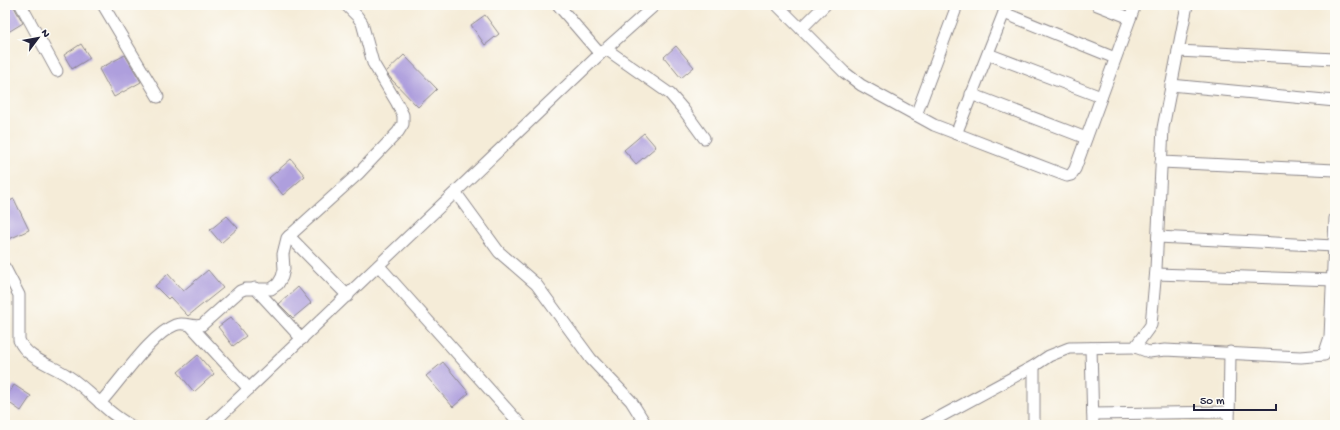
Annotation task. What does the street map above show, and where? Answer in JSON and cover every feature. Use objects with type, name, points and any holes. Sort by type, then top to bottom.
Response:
[{"type":"street","points":[[21,5],[57,71]]},
{"type":"street","points":[[104,5],[158,97]]},
{"type":"street","points":[[100,403],[131,365],[169,328],[180,323],[197,327],[208,321],[240,290],[255,288],[271,289],[278,284],[282,277],[284,247],[289,236],[358,174],[398,132],[403,124],[403,115],[373,63],[362,23],[346,5]]},
{"type":"street","points":[[558,5],[603,52],[670,94],[704,138]]},
{"type":"street","points":[[211,425],[380,266],[603,52],[655,5]]},
{"type":"street","points":[[777,5],[844,72],[861,84],[916,115],[956,134],[1067,176],[1071,175],[1075,169],[1135,5]]},
{"type":"street","points":[[801,29],[825,5]]},
{"type":"street","points":[[1097,5],[1130,18]]},
{"type":"street","points":[[1135,347],[1151,325],[1156,274],[1163,128],[1187,5]]},
{"type":"street","points":[[956,134],[1005,9],[1115,58]]},
{"type":"street","points":[[916,115],[955,11]]},
{"type":"street","points":[[1178,51],[1335,59]]},
{"type":"street","points":[[988,54],[1101,97]]},
{"type":"street","points":[[1171,85],[1335,101]]},
{"type":"street","points":[[971,94],[1086,138]]},
{"type":"street","points":[[1161,162],[1335,170]]},
{"type":"street","points":[[456,193],[495,247],[536,284],[591,359],[631,401],[646,425]]},
{"type":"street","points":[[925,425],[1034,366],[1049,356],[1069,348],[1135,347],[1149,352],[1164,350],[1230,352],[1301,357],[1330,354],[1334,280],[1335,218]]},
{"type":"street","points":[[289,236],[348,296]]},
{"type":"street","points":[[1158,236],[1334,246]]},
{"type":"street","points":[[380,266],[521,425]]},
{"type":"street","points":[[5,268],[19,295],[19,340],[21,346],[38,359],[67,375],[100,403],[130,425]]},
{"type":"street","points":[[1156,274],[1334,280]]},
{"type":"street","points":[[255,288],[302,339]]},
{"type":"street","points":[[190,326],[249,389]]},
{"type":"street","points":[[1091,348],[1093,419],[1229,412]]},
{"type":"street","points":[[1229,425],[1230,352]]},
{"type":"street","points":[[1034,366],[1034,425]]},
{"type":"building","points":[[5,5],[13,5],[23,23],[5,34]]},
{"type":"building","points":[[485,15],[499,34],[485,45],[471,25]]},
{"type":"building","points":[[81,44],[90,58],[72,69],[64,55]]},
{"type":"building","points":[[676,46],[694,67],[681,78],[664,57]]},
{"type":"building","points":[[125,55],[141,82],[114,97],[99,69]]},
{"type":"building","points":[[404,55],[437,89],[418,107],[386,72]]},
{"type":"building","points":[[644,133],[656,147],[636,164],[624,150]]},
{"type":"building","points":[[291,159],[305,176],[283,195],[269,178]]},
{"type":"building","points":[[14,199],[29,230],[5,241],[5,203]]},
{"type":"building","points":[[227,216],[238,228],[221,243],[210,230]]},
{"type":"building","points":[[208,270],[223,288],[188,316],[170,297],[168,299],[155,286],[168,274],[183,291]]},
{"type":"building","points":[[298,287],[311,303],[293,318],[279,304]]},
{"type":"building","points":[[231,317],[246,336],[233,346],[218,327]]},
{"type":"building","points":[[198,355],[214,374],[194,392],[178,372]]},
{"type":"building","points":[[443,362],[469,393],[453,407],[426,376]]},
{"type":"building","points":[[14,385],[31,396],[21,411],[5,400]]}]
